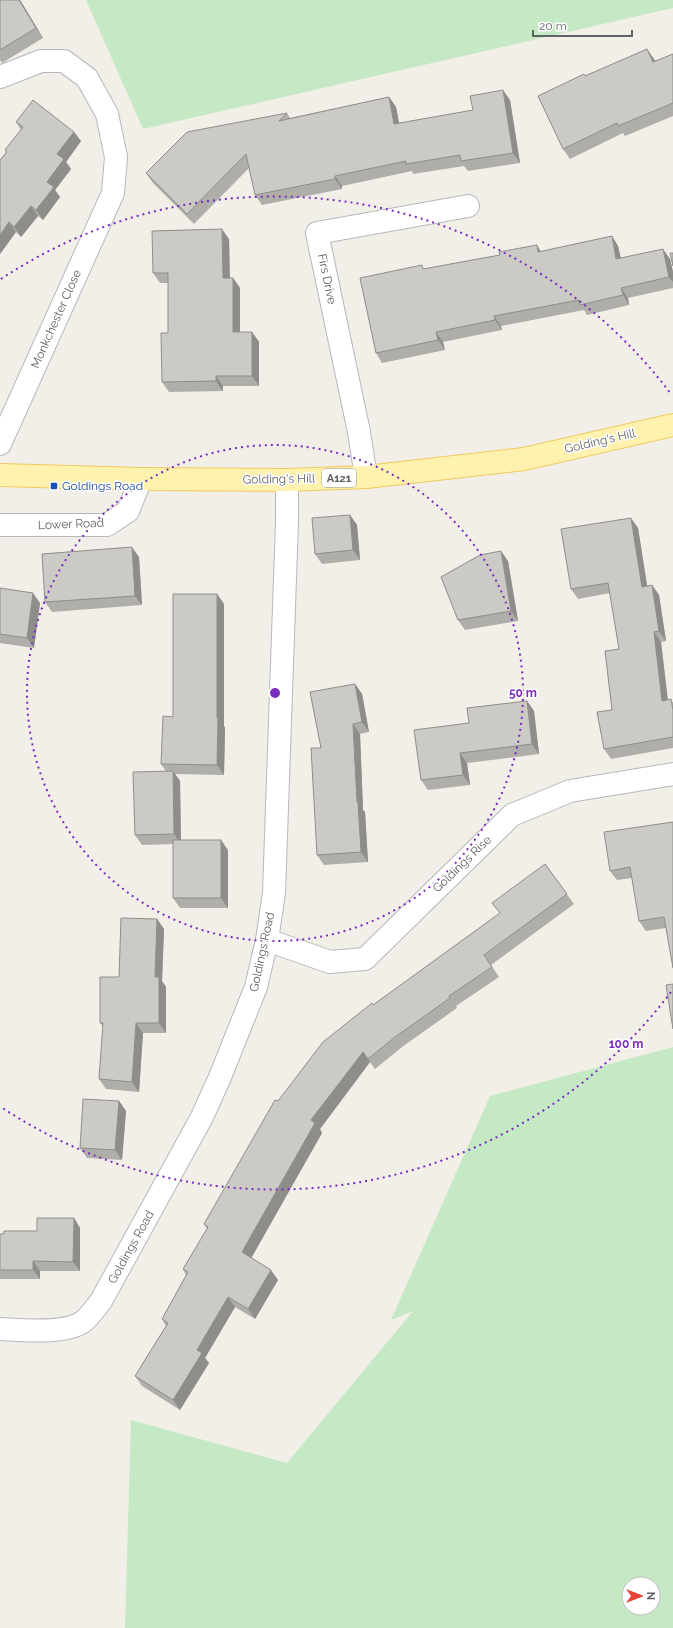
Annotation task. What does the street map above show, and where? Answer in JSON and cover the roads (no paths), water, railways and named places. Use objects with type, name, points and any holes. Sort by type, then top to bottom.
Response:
[{"type":"main road","name":"Golding's Hill","points":[[0,475],[141,479],[286,480],[366,477],[524,459],[673,425]]},
{"type":"street","name":"Monkchester Close","points":[[0,77],[41,61],[64,61],[87,78],[107,114],[116,157],[113,193],[0,444]]},
{"type":"street","name":"Firs Drive","points":[[366,477],[359,432],[317,233],[468,206]]},
{"type":"street","name":"Lower Road","points":[[0,525],[107,525],[128,512],[141,479]]},
{"type":"street","name":"Goldings Road","points":[[0,1329],[66,1329],[85,1321],[101,1300],[202,1117],[256,988],[267,940],[274,893],[287,521],[286,480]]},
{"type":"street","name":"Goldings Rise","points":[[267,940],[330,962],[365,959],[512,815],[570,791],[673,774]]},
{"type":"place","name":"Goldings Road","points":[[54,486]]}]
